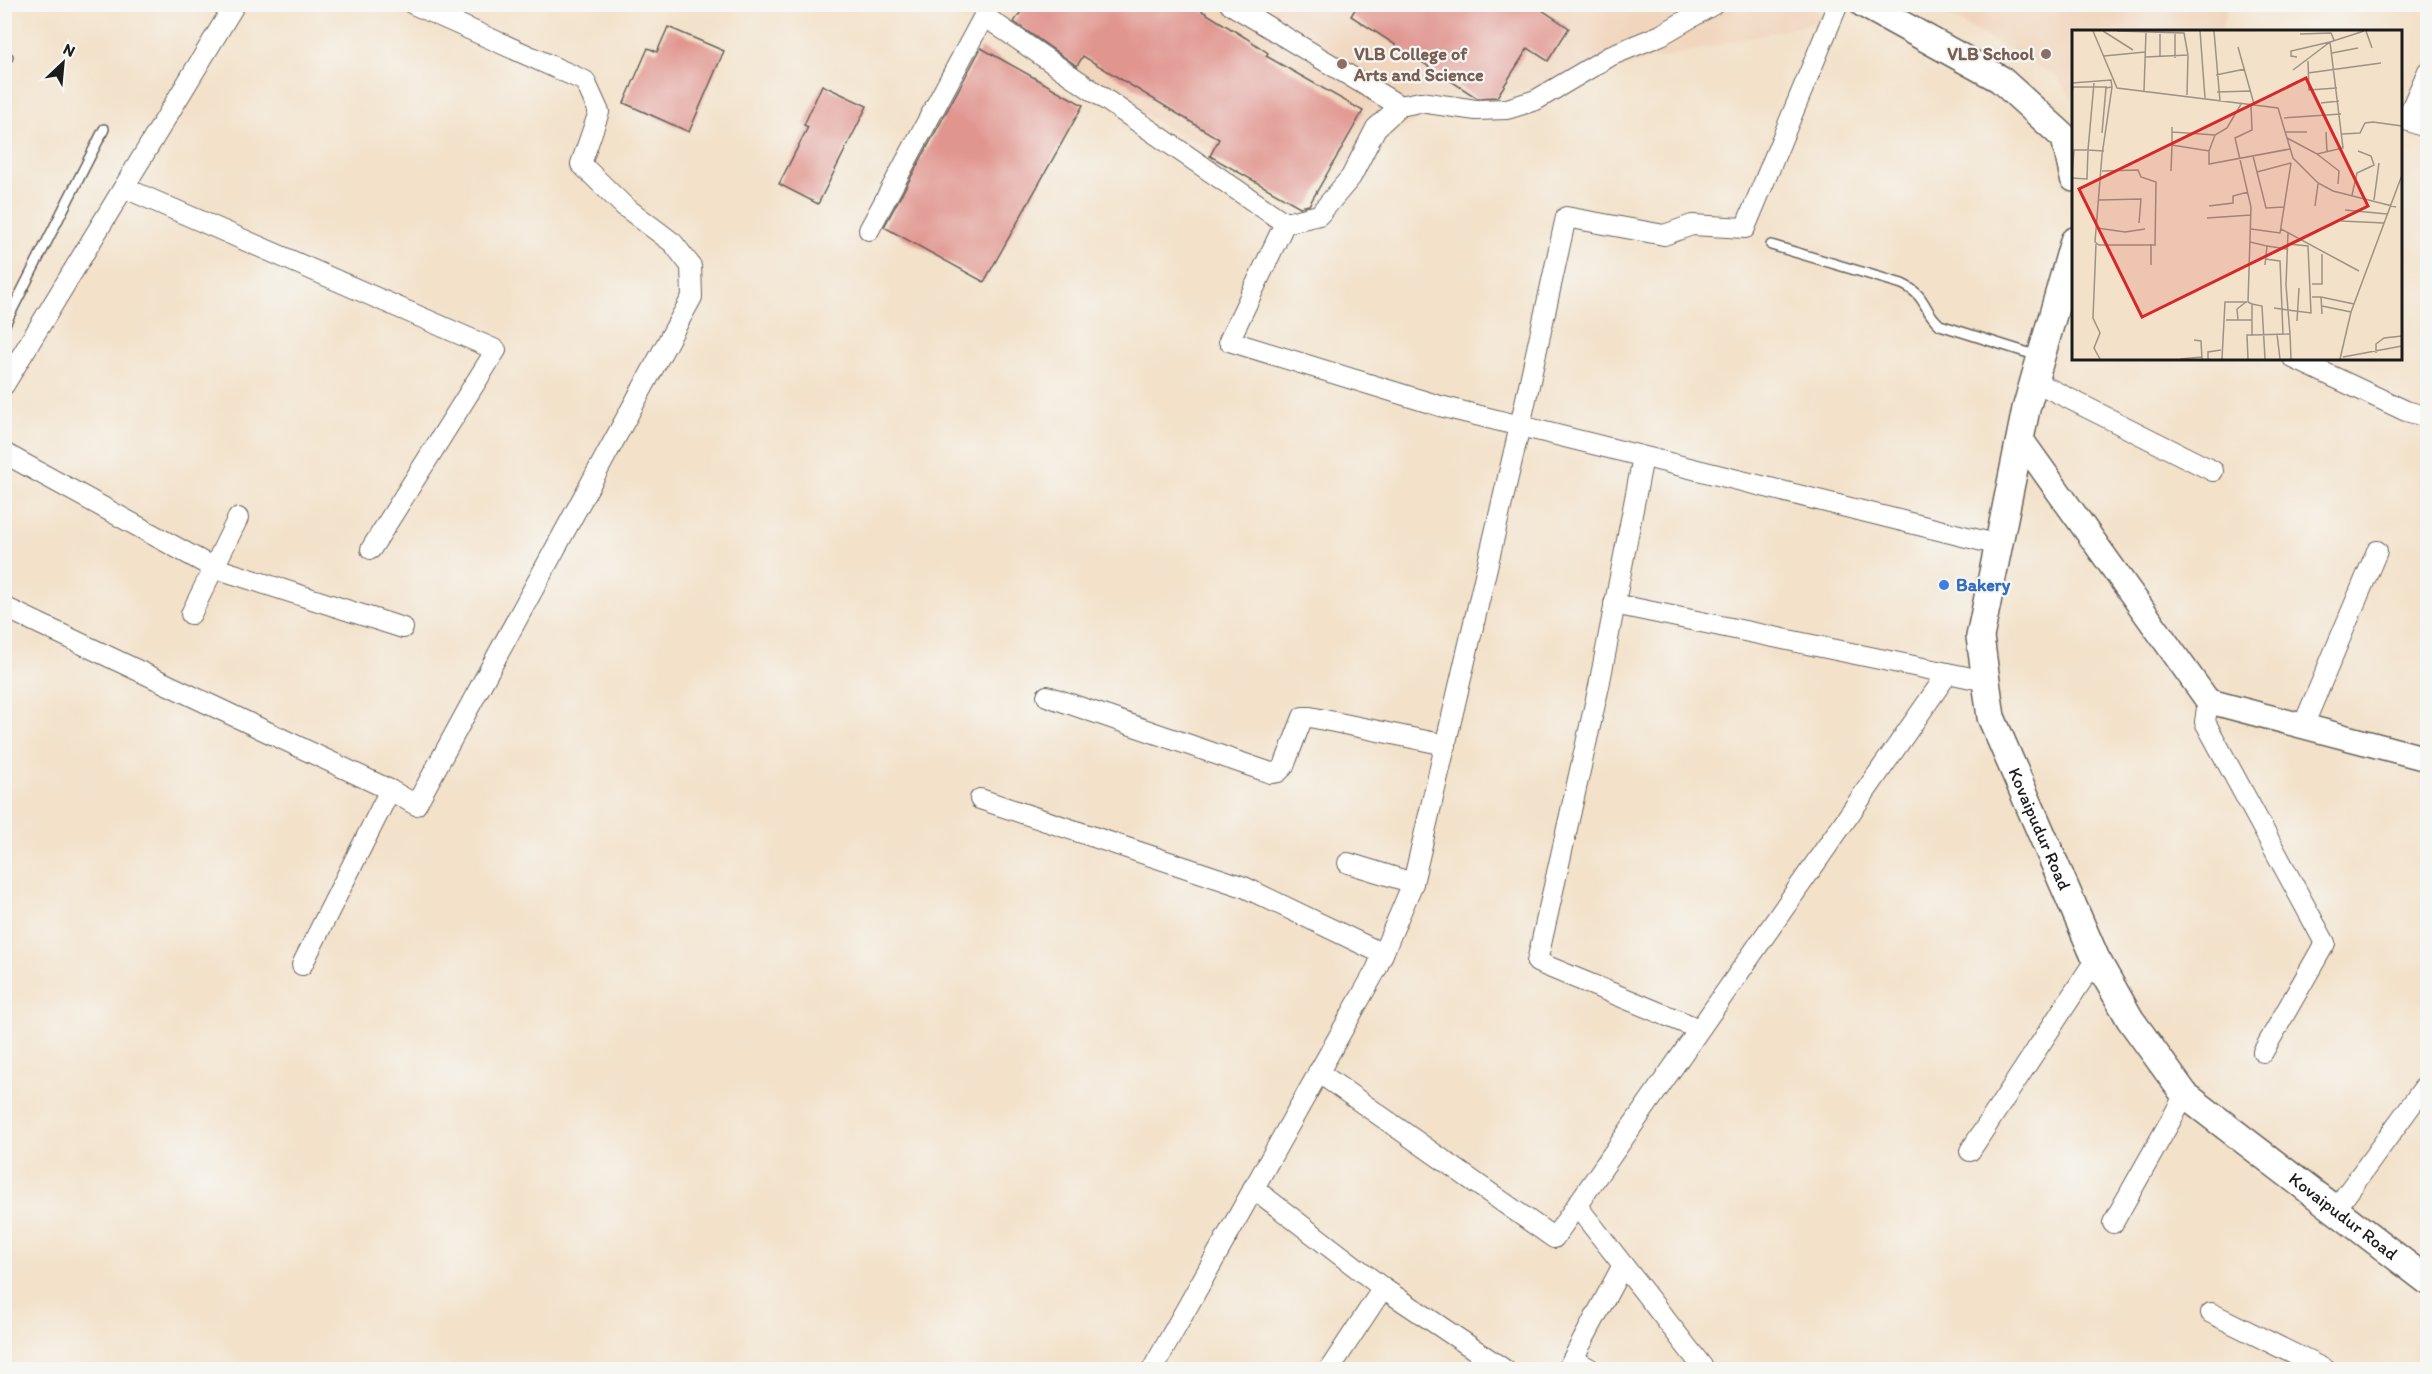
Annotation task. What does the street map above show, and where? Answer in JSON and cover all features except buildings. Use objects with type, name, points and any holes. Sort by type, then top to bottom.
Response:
[{"type":"main road","points":[[1871,6],[2000,79],[2065,138],[2072,173]]},
{"type":"main road","name":"Kovaipudur Road","points":[[2072,251],[2037,369],[2020,438],[1980,637],[1990,717],[2096,959],[2130,1019],[2185,1095],[2427,1281]]},
{"type":"street","points":[[4,607],[390,789],[416,805],[692,297],[691,266],[673,243],[624,206],[581,164],[599,112],[585,81],[413,4]]},
{"type":"street","points":[[1230,4],[1400,106]]},
{"type":"street","points":[[1714,4],[1661,35],[1612,55],[1536,100],[1507,109],[1476,110],[1420,102],[1400,106],[1376,128],[1351,177],[1319,214],[1285,223],[1229,341],[1440,406],[1999,545]]},
{"type":"street","points":[[1152,1370],[1383,954],[1413,883],[1520,426],[1566,217],[1664,235],[1692,225],[1745,228],[1838,4]]},
{"type":"street","points":[[4,385],[125,188],[230,6]]},
{"type":"street","points":[[868,230],[984,10],[1285,223]]},
{"type":"street","points":[[2427,72],[2406,120],[2427,128]]},
{"type":"street","points":[[125,188],[496,350],[371,549]]},
{"type":"street","points":[[2297,360],[2406,411],[2427,417]]},
{"type":"street","points":[[2037,369],[2213,471]]},
{"type":"street","points":[[2020,438],[2208,701],[2427,759]]},
{"type":"street","points":[[4,453],[212,567],[403,628]]},
{"type":"street","points":[[1643,457],[1599,686],[1537,962],[1699,1029]]},
{"type":"street","points":[[191,614],[212,567],[238,518]]},
{"type":"street","points":[[2303,726],[2377,551]]},
{"type":"street","points":[[1614,604],[1986,681]]},
{"type":"street","points":[[1318,1072],[1554,1239],[1948,673]]},
{"type":"street","points":[[1047,696],[1271,773],[1278,772],[1284,766],[1303,717],[1446,746]]},
{"type":"street","points":[[2208,701],[2205,722],[2325,943],[2263,1052]]},
{"type":"street","points":[[302,965],[390,789]]},
{"type":"street","points":[[980,799],[1244,887],[1383,954]]},
{"type":"street","points":[[1348,863],[1413,883]]},
{"type":"street","points":[[1970,1151],[2096,959]]},
{"type":"street","points":[[2335,1210],[2427,1083]]},
{"type":"street","points":[[2113,1223],[2185,1095]]},
{"type":"street","points":[[1253,1188],[1383,1288],[1505,1370]]},
{"type":"street","points":[[1576,1206],[1705,1370]]},
{"type":"street","points":[[1592,1370],[1570,1364],[1623,1265]]},
{"type":"street","points":[[1329,1370],[1383,1288]]},
{"type":"street","points":[[2211,1313],[2326,1370]]},
{"type":"lane","points":[[4,326],[104,129]]},
{"type":"lane","points":[[1771,245],[1902,284],[1922,296],[1933,319],[1940,325],[2037,369]]},
{"type":"shaded area","name":"VLB College of Arts and Science","points":[[1808,4],[1832,19],[1437,109],[1338,168],[1279,185],[935,5]]},
{"type":"shaded area","name":"VLB School","points":[[1929,5],[2228,5],[2221,30],[2072,30],[2072,99],[2056,76]]},
{"type":"place","name":"VLB School","points":[[2046,54]]},
{"type":"place","name":"VLB College of Arts and Science","points":[[1342,64]]},
{"type":"place","name":"Bakery","points":[[1944,585]]}]
